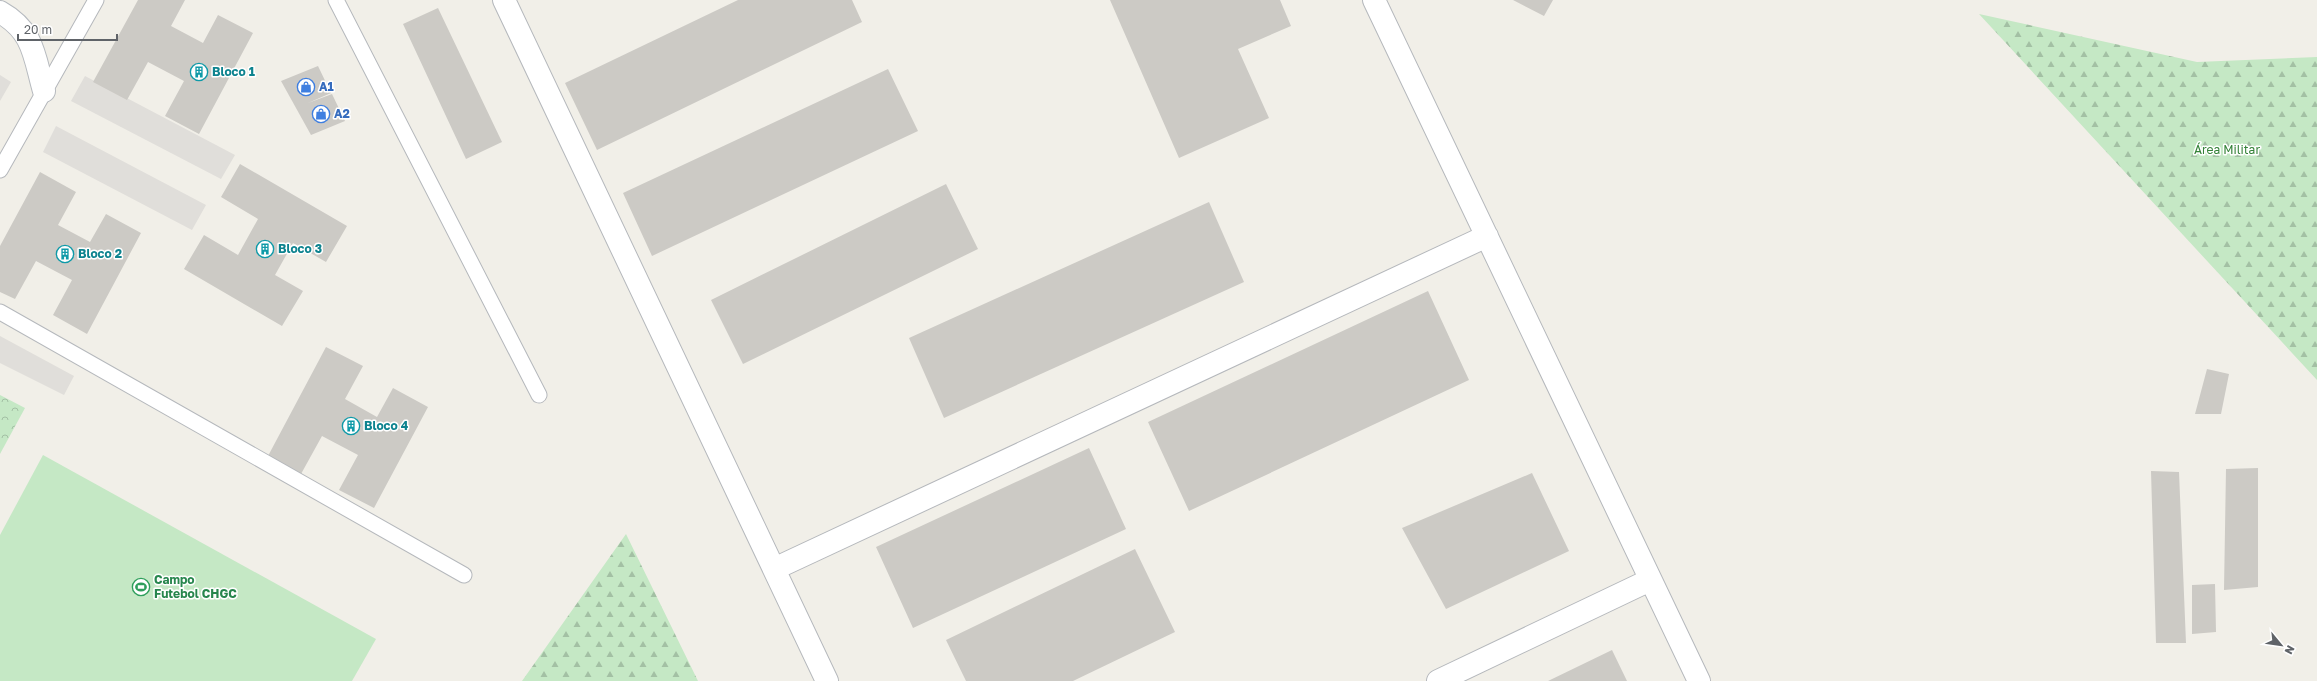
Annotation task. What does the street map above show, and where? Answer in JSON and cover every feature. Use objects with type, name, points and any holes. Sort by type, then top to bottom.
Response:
[{"type":"street","points":[[504,0],[827,681]]},
{"type":"street","points":[[1374,0],[1699,681]]},
{"type":"street","points":[[0,12],[11,19],[29,38],[44,91]]},
{"type":"street","points":[[774,570],[1487,236]]},
{"type":"street","points":[[1438,681],[1650,580]]},
{"type":"lane","points":[[0,170],[96,0]]},
{"type":"lane","points":[[336,0],[539,395]]},
{"type":"lane","points":[[0,312],[464,575]]},
{"type":"shaded area","points":[[0,75],[11,82],[0,101]]},
{"type":"shaded area","points":[[85,76],[235,155],[221,179],[71,101]]},
{"type":"shaded area","points":[[56,126],[206,205],[192,230],[43,152]]},
{"type":"shaded area","points":[[0,336],[74,376],[64,395],[0,363]]},
{"type":"green space","name":"Área Militar","points":[[1979,14],[2197,62],[2317,57],[2317,380]]},
{"type":"green space","points":[[0,395],[25,408],[0,454]]},
{"type":"green space","name":"Campo Futebol CHGC","points":[[43,455],[376,639],[352,681],[0,681],[0,535]]},
{"type":"green space","points":[[626,534],[698,681],[522,681]]},
{"type":"building","name":"Bloco 1","points":[[138,0],[185,0],[171,26],[203,43],[218,15],[253,33],[199,134],[165,116],[184,81],[148,62],[127,100],[93,82]]},
{"type":"building","points":[[738,0],[852,0],[862,22],[597,150],[565,83]]},
{"type":"building","points":[[1110,0],[1280,0],[1291,26],[1238,49],[1269,118],[1179,158]]},
{"type":"building","points":[[1513,0],[1553,0],[1544,16]]},
{"type":"building","points":[[438,8],[502,142],[466,159],[403,24]]},
{"type":"building","points":[[318,66],[331,93],[308,103],[332,94],[345,121],[311,135],[281,81]]},
{"type":"building","points":[[888,69],[918,131],[652,256],[623,193]]},
{"type":"building","name":"Bloco 3","points":[[240,164],[347,226],[326,262],[293,243],[275,275],[303,291],[282,326],[184,269],[204,235],[238,255],[258,219],[221,197]]},
{"type":"building","name":"Bloco 2","points":[[40,172],[76,192],[58,225],[90,242],[106,214],[141,233],[87,334],[53,315],[72,280],[36,261],[15,299],[0,292],[0,246]]},
{"type":"building","points":[[946,184],[978,249],[743,364],[711,300]]},
{"type":"building","points":[[1209,202],[1244,282],[944,418],[909,338]]},
{"type":"building","points":[[1428,291],[1469,380],[1189,511],[1148,422]]},
{"type":"building","name":"Bloco 4","points":[[326,347],[363,366],[345,399],[377,417],[393,388],[428,407],[374,508],[339,490],[358,455],[322,436],[301,474],[268,456]]},
{"type":"building","points":[[2207,369],[2229,374],[2221,414],[2195,414]]},
{"type":"building","points":[[1089,448],[1126,529],[913,628],[876,547]]},
{"type":"building","points":[[2258,468],[2258,587],[2224,590],[2226,469]]},
{"type":"building","points":[[2151,471],[2179,472],[2186,643],[2156,643]]},
{"type":"building","points":[[1532,473],[1569,551],[1446,609],[1402,528]]},
{"type":"building","points":[[1135,549],[1175,632],[1073,681],[966,681],[946,640]]},
{"type":"building","points":[[2215,584],[2216,632],[2192,634],[2192,585]]},
{"type":"building","points":[[1612,650],[1627,681],[1548,681]]},
{"type":"place","name":"Bloco 1","points":[[199,72]]},
{"type":"place","name":"A1","points":[[306,87]]},
{"type":"place","name":"A2","points":[[321,114]]},
{"type":"place","name":"Bloco 3","points":[[265,249]]},
{"type":"place","name":"Bloco 2","points":[[65,254]]},
{"type":"place","name":"Bloco 4","points":[[351,426]]},
{"type":"place","name":"Campo Futebol CHGC","points":[[141,587]]}]
